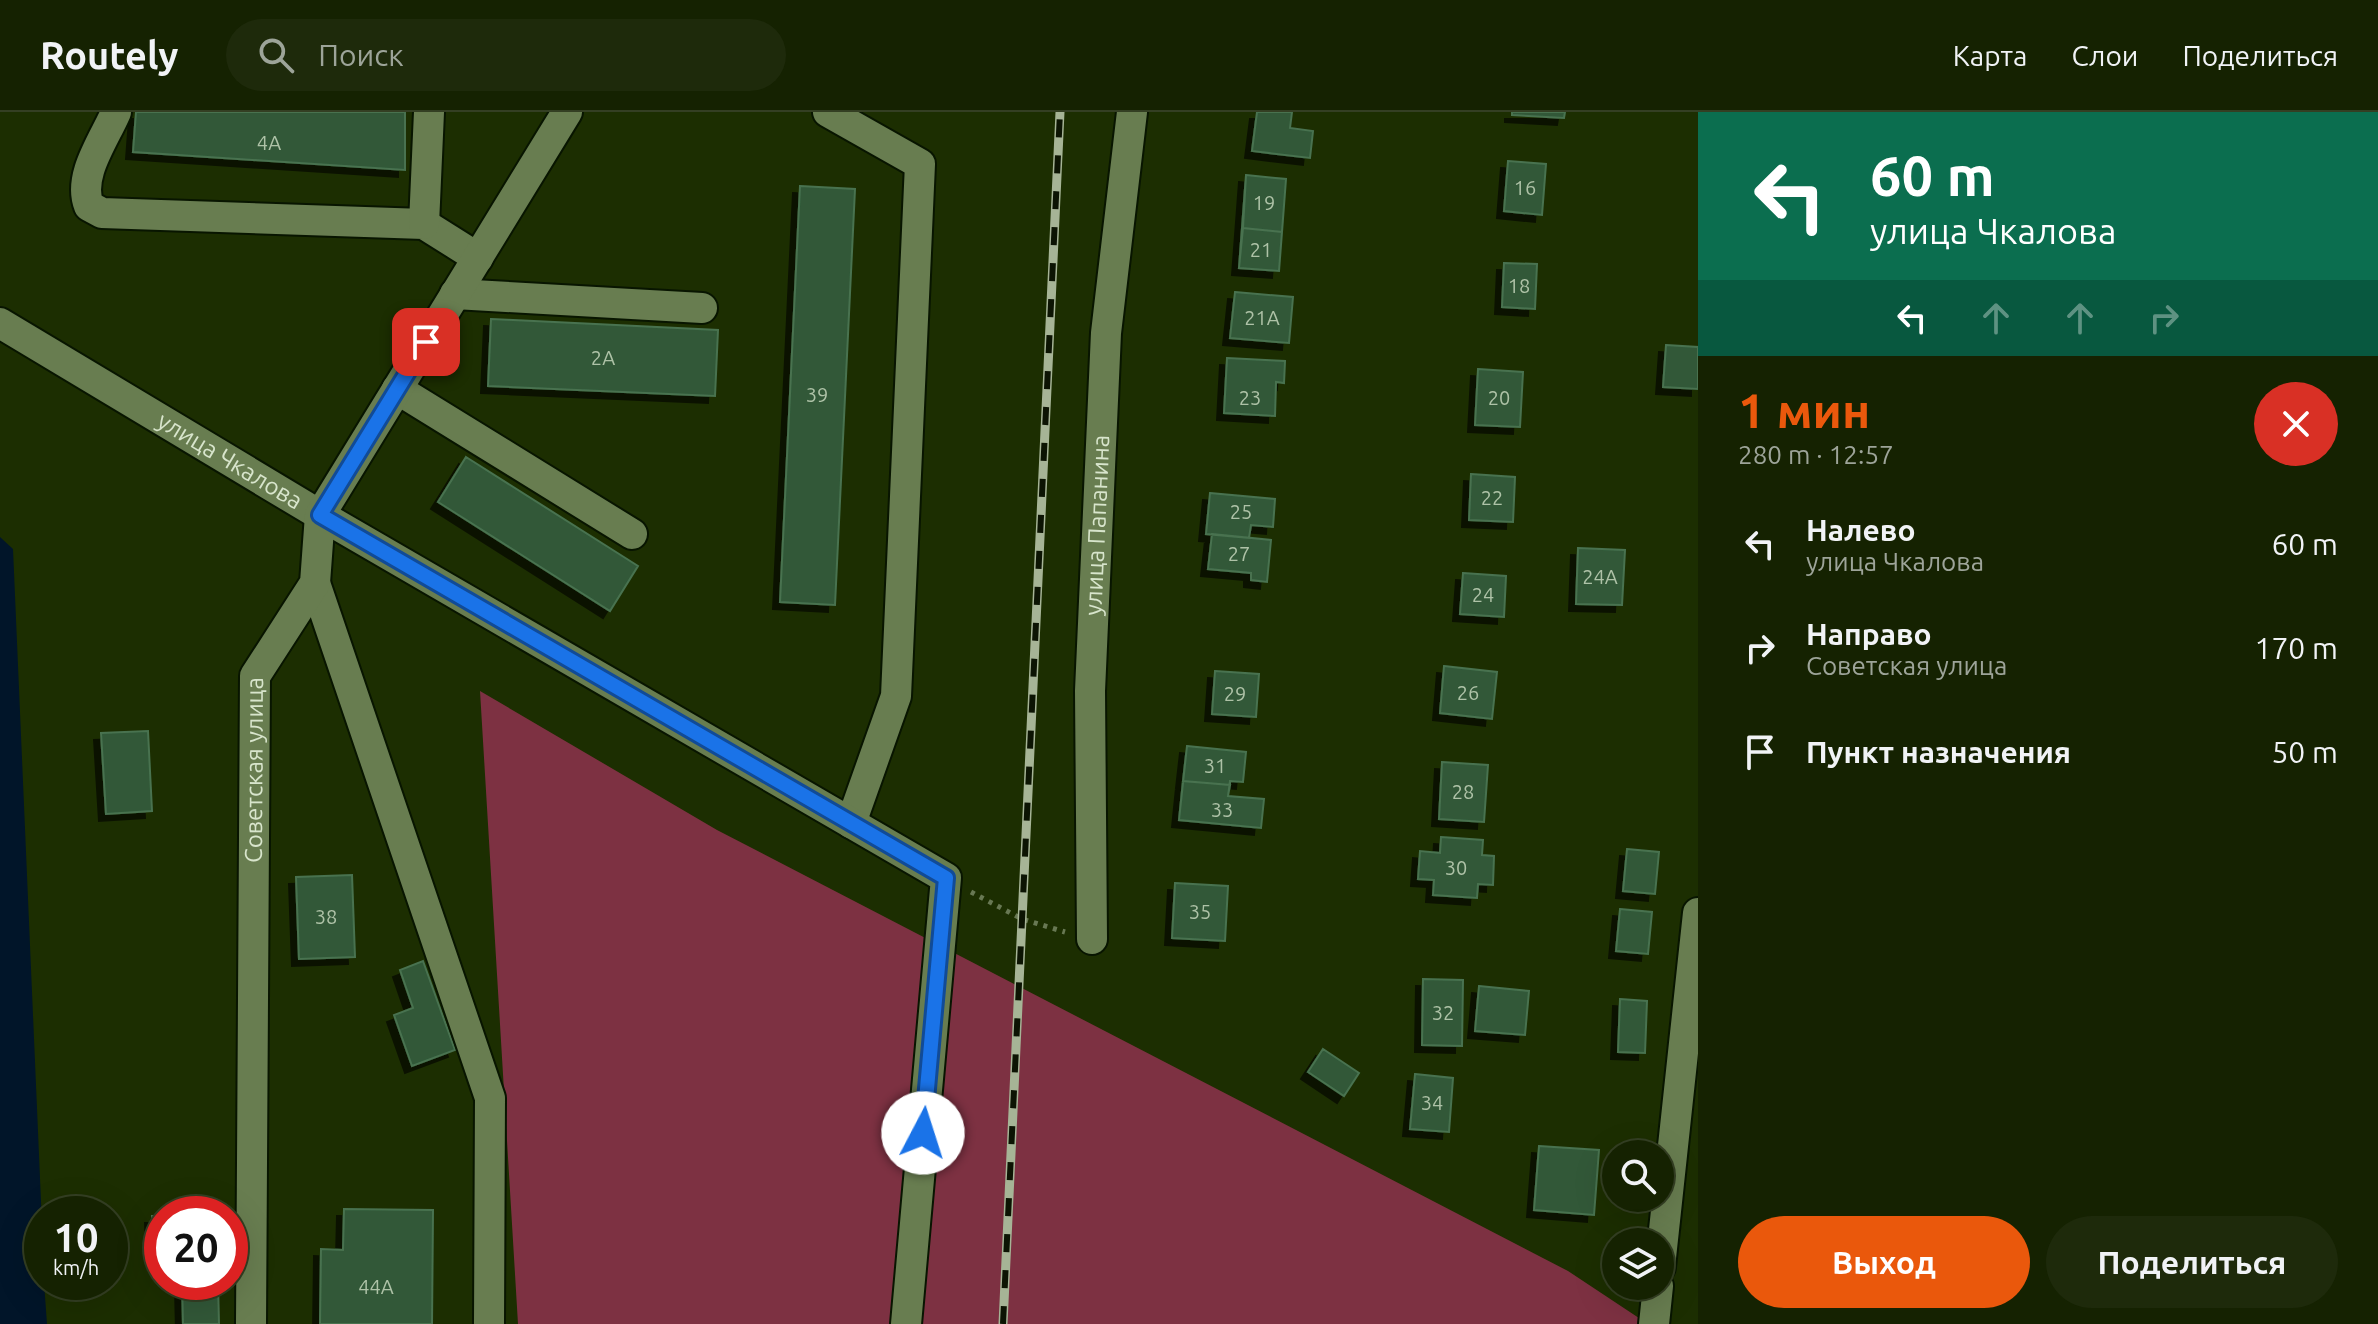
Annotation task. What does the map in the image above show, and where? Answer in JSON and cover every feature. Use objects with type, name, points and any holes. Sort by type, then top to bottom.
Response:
[{"type":"street","points":[[116,112],[86,180],[85,195],[89,206],[102,213],[424,224],[478,258]]},
{"type":"street","points":[[424,224],[429,112]]},
{"type":"street","name":"Советская улица","points":[[251,1324],[255,676],[315,583],[320,515],[567,112]]},
{"type":"street","points":[[828,112],[920,164],[896,696],[851,823]]},
{"type":"street","name":"улица Папанина","points":[[1092,939],[1090,691],[1106,333],[1132,112]]},
{"type":"street","points":[[455,294],[702,308]]},
{"type":"street","name":"улица Чкалова","points":[[0,323],[320,515],[946,878]]},
{"type":"street","points":[[397,389],[632,534]]},
{"type":"street","points":[[315,583],[490,1098],[489,1324]]},
{"type":"street","points":[[906,1324],[946,878]]},
{"type":"street","points":[[1665,1228],[1696,960],[1698,913]]},
{"type":"street","points":[[1654,1324],[1657,1300]]},
{"type":"path","points":[[946,878],[1022,919],[1092,939]]},
{"type":"shaded area","points":[[480,691],[717,830],[1568,1271],[1602,1294],[1602,1300],[1612,1300],[1648,1324],[518,1324]]},
{"type":"water","points":[[0,537],[13,549],[41,1196],[24,1196],[24,1300],[45,1300],[47,1324],[0,1324]]},
{"type":"building","points":[[136,112],[405,112],[405,170],[133,152]]},
{"type":"building","points":[[1257,112],[1292,112],[1290,128],[1313,131],[1310,158],[1252,151]]},
{"type":"building","points":[[1512,112],[1565,112],[1564,118],[1512,115]]},
{"type":"building","points":[[1508,161],[1546,164],[1542,215],[1504,211]]},
{"type":"building","points":[[1246,175],[1286,179],[1279,271],[1239,268]]},
{"type":"building","points":[[1246,175],[1286,179],[1282,232],[1243,228]]},
{"type":"building","points":[[800,186],[855,189],[835,605],[780,602]]},
{"type":"building","points":[[1243,228],[1282,232],[1279,271],[1239,268]]},
{"type":"building","points":[[1504,263],[1537,264],[1535,309],[1502,307]]},
{"type":"building","points":[[1235,292],[1293,297],[1289,343],[1230,338]]},
{"type":"building","points":[[491,319],[718,330],[715,396],[488,386]]},
{"type":"building","points":[[1666,345],[1698,347],[1698,389],[1663,387]]},
{"type":"building","points":[[1227,358],[1285,361],[1284,383],[1276,382],[1275,416],[1224,413]]},
{"type":"building","points":[[1478,369],[1523,372],[1520,427],[1475,425]]},
{"type":"building","points":[[466,457],[638,566],[610,611],[438,502]]},
{"type":"building","points":[[1471,474],[1515,477],[1513,522],[1469,520]]},
{"type":"building","points":[[1210,493],[1275,499],[1273,527],[1251,525],[1249,538],[1206,534]]},
{"type":"building","points":[[1212,534],[1271,540],[1267,582],[1251,580],[1251,573],[1208,569]]},
{"type":"building","points":[[1578,548],[1625,550],[1622,605],[1576,604]]},
{"type":"building","points":[[1463,573],[1506,576],[1504,617],[1460,614]]},
{"type":"building","points":[[1444,666],[1497,672],[1492,719],[1440,713]]},
{"type":"building","points":[[1215,671],[1259,674],[1256,717],[1212,714]]},
{"type":"building","points":[[148,731],[152,811],[106,814],[101,733]]},
{"type":"building","points":[[1187,746],[1246,752],[1243,782],[1230,781],[1228,796],[1264,799],[1261,828],[1179,820]]},
{"type":"building","points":[[1187,746],[1246,752],[1243,782],[1230,781],[1230,785],[1183,781]]},
{"type":"building","points":[[1442,762],[1488,765],[1484,822],[1439,819]]},
{"type":"building","points":[[1183,781],[1230,785],[1228,796],[1264,799],[1261,828],[1179,820]]},
{"type":"building","points":[[1441,837],[1483,840],[1482,855],[1494,856],[1493,885],[1478,884],[1477,898],[1433,895],[1434,880],[1418,879],[1420,851],[1440,853]]},
{"type":"building","points":[[1627,849],[1659,852],[1655,894],[1623,891]]},
{"type":"building","points":[[352,875],[355,957],[299,959],[296,877]]},
{"type":"building","points":[[1175,883],[1228,886],[1225,941],[1172,938]]},
{"type":"building","points":[[1620,909],[1652,912],[1648,954],[1616,951]]},
{"type":"building","points":[[423,961],[455,1050],[412,1066],[394,1015],[413,1008],[400,970]]},
{"type":"building","points":[[1423,979],[1463,980],[1462,1046],[1422,1045]]},
{"type":"building","points":[[1479,986],[1529,991],[1525,1035],[1475,1031]]},
{"type":"building","points":[[1620,999],[1647,1001],[1645,1053],[1618,1052]]},
{"type":"building","points":[[1323,1049],[1359,1073],[1344,1096],[1308,1072]]},
{"type":"building","points":[[1415,1074],[1453,1078],[1449,1132],[1410,1129]]},
{"type":"building","points":[[1539,1146],[1599,1150],[1594,1215],[1534,1210]]},
{"type":"building","points":[[344,1209],[433,1210],[432,1324],[320,1324],[321,1249],[343,1250]]},
{"type":"building","points":[[182,1300],[218,1300],[219,1324],[183,1324]]},
{"type":"railway","points":[[1003,1324],[1060,112]]},
{"type":"route","points":[[426,342],[320,515],[946,878],[923,1133]]}]
